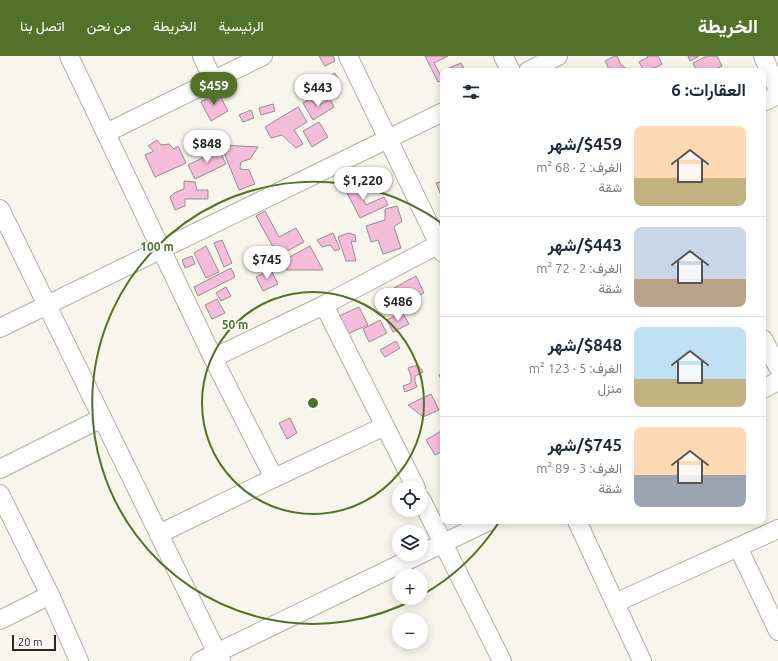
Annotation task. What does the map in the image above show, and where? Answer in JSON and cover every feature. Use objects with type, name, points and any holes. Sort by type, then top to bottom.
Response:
[{"type":"street","points":[[70,56],[213,358],[274,478]]},
{"type":"street","points":[[202,56],[213,80]]},
{"type":"street","points":[[106,133],[263,56]]},
{"type":"street","points":[[348,56],[440,246]]},
{"type":"street","points":[[504,56],[510,68]]},
{"type":"street","points":[[534,68],[558,56]]},
{"type":"street","points":[[763,56],[778,90]]},
{"type":"street","points":[[766,101],[778,95]]},
{"type":"street","points":[[0,328],[440,113]]},
{"type":"street","points":[[0,209],[219,657]]},
{"type":"street","points":[[213,358],[440,248]]},
{"type":"street","points":[[324,305],[412,481]]},
{"type":"street","points":[[766,345],[778,367]]},
{"type":"street","points":[[766,387],[778,381]]},
{"type":"street","points":[[0,469],[102,418]]},
{"type":"street","points":[[159,534],[385,426]]},
{"type":"street","points":[[0,494],[50,595],[79,661]]},
{"type":"street","points":[[428,513],[496,659]]},
{"type":"street","points":[[200,661],[219,657],[483,524]]},
{"type":"street","points":[[579,524],[642,661]]},
{"type":"street","points":[[615,603],[778,529]]},
{"type":"street","points":[[738,547],[778,631]]},
{"type":"street","points":[[0,620],[50,595]]},
{"type":"building","points":[[319,56],[333,56],[335,61],[325,66]]},
{"type":"building","points":[[425,56],[448,56],[434,63],[440,74],[440,81],[438,82]]},
{"type":"building","points":[[617,56],[621,65],[626,68],[608,68],[605,61]]},
{"type":"building","points":[[647,56],[658,56],[662,64],[655,68],[642,68],[639,62],[648,57]]},
{"type":"building","points":[[688,56],[698,56],[698,57],[690,61]]},
{"type":"building","points":[[707,56],[717,56],[722,66],[718,68],[696,68],[693,63]]},
{"type":"building","points":[[461,63],[464,68],[449,68]]},
{"type":"building","points":[[335,73],[340,83],[319,95],[313,85]]},
{"type":"building","points":[[218,92],[228,111],[211,121],[201,102]]},
{"type":"building","points":[[310,99],[317,106],[330,99],[334,107],[313,120],[303,103]]},
{"type":"building","points":[[273,104],[275,111],[261,115],[259,108]]},
{"type":"building","points":[[298,107],[307,122],[294,130],[303,144],[296,148],[282,135],[271,138],[265,127]]},
{"type":"building","points":[[251,110],[254,118],[243,122],[239,115]]},
{"type":"building","points":[[319,122],[328,137],[312,147],[303,131]]},
{"type":"building","points":[[157,140],[161,145],[169,144],[174,149],[178,146],[186,163],[155,177],[145,155],[154,151],[148,146]]},
{"type":"building","points":[[221,145],[258,147],[250,159],[241,162],[240,169],[249,170],[255,184],[239,190]]},
{"type":"building","points":[[219,150],[226,164],[195,179],[188,165]]},
{"type":"building","points":[[354,180],[366,205],[384,197],[388,205],[360,218],[343,185]]},
{"type":"building","points":[[184,181],[195,182],[197,190],[208,190],[208,199],[185,199],[185,206],[175,210],[170,197],[174,193],[184,189]]},
{"type":"building","points":[[440,182],[440,193],[436,183]]},
{"type":"building","points":[[397,206],[402,221],[394,227],[401,248],[383,254],[378,240],[371,242],[366,226],[385,220],[385,209]]},
{"type":"building","points":[[265,211],[279,237],[296,228],[304,242],[278,256],[256,216]]},
{"type":"building","points":[[333,233],[340,249],[335,251],[330,245],[322,247],[317,240]]},
{"type":"building","points":[[348,233],[355,235],[356,242],[351,241],[356,261],[346,261],[338,237]]},
{"type":"building","points":[[222,240],[232,263],[224,267],[214,243]]},
{"type":"building","points":[[206,246],[219,272],[206,278],[194,253]]},
{"type":"building","points":[[310,246],[323,270],[287,270],[282,261]]},
{"type":"building","points":[[192,256],[195,264],[185,268],[182,260]]},
{"type":"building","points":[[231,268],[235,277],[198,296],[194,287]]},
{"type":"building","points":[[271,270],[278,284],[263,291],[256,277]]},
{"type":"building","points":[[416,276],[424,293],[402,303],[394,288]]},
{"type":"building","points":[[226,287],[231,296],[221,301],[216,293]]},
{"type":"building","points":[[217,299],[225,313],[212,319],[205,305]]},
{"type":"building","points":[[359,307],[368,325],[347,334],[339,316]]},
{"type":"building","points":[[402,312],[409,324],[393,332],[387,320]]},
{"type":"building","points":[[380,320],[387,333],[369,342],[363,329]]},
{"type":"building","points":[[396,341],[400,348],[385,357],[380,350]]},
{"type":"building","points":[[418,365],[423,372],[415,376],[417,387],[405,392],[403,386],[411,383],[411,376],[408,368]]},
{"type":"building","points":[[431,394],[439,410],[423,417],[408,405]]},
{"type":"building","points":[[290,418],[297,433],[287,439],[279,423]]},
{"type":"building","points":[[440,432],[440,452],[435,455],[426,440]]}]
